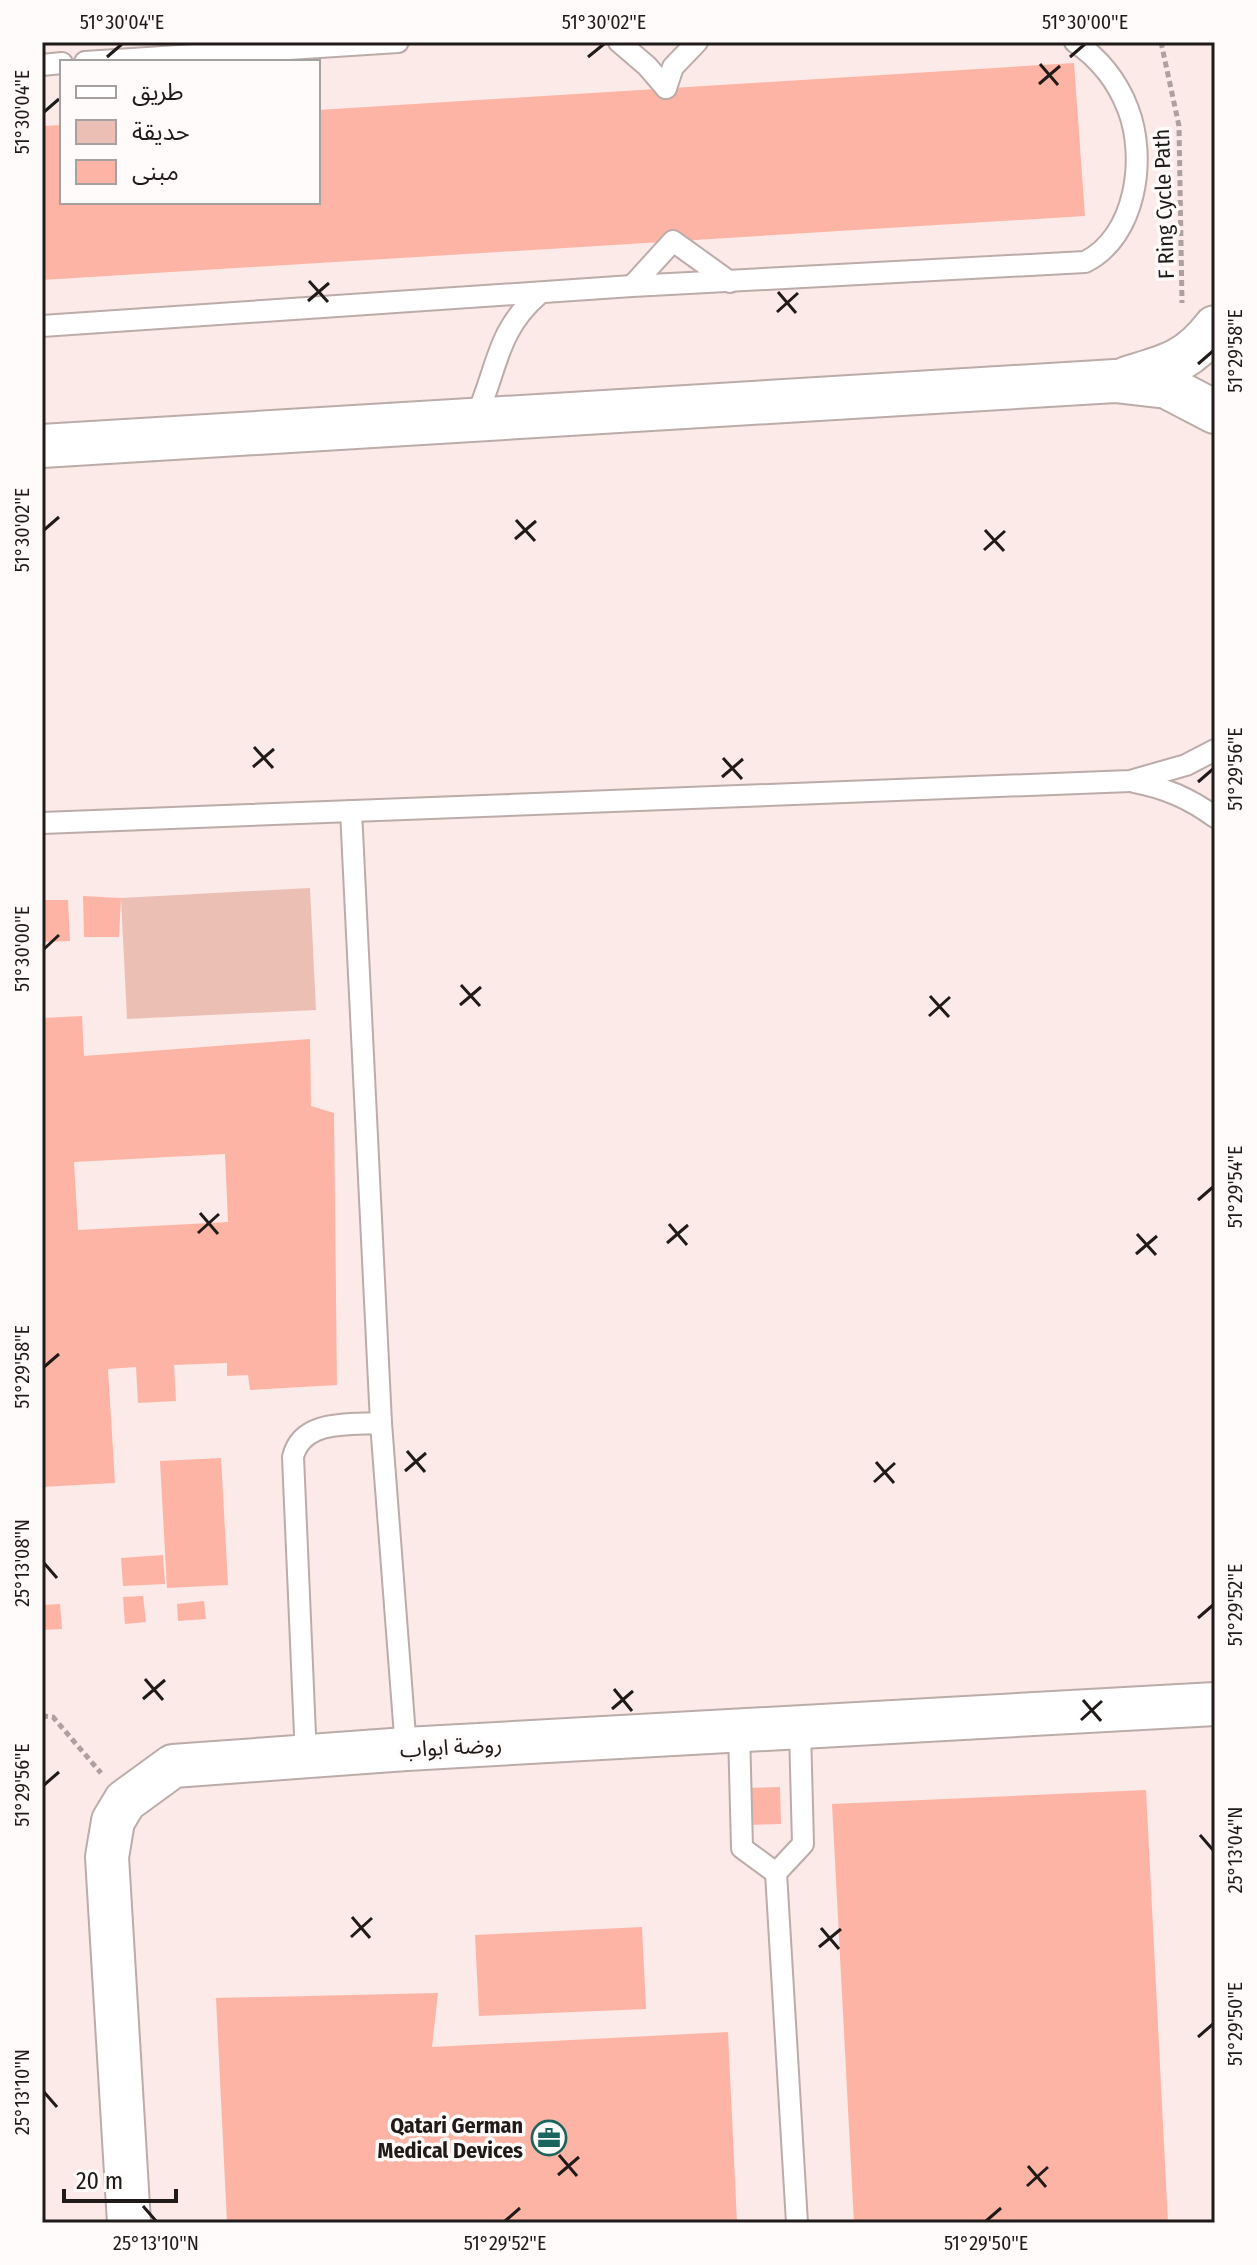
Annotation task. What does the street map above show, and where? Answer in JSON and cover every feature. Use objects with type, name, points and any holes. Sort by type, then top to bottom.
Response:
[{"type":"street","points":[[1115,381],[1172,366],[1197,348],[1215,327]]},
{"type":"street","points":[[42,446],[1115,381],[1167,387],[1215,412]]},
{"type":"street","name":"روضة ابواب","points":[[125,1801],[173,1766],[406,1749],[800,1730],[1215,1704]]},
{"type":"street","points":[[125,1801],[113,1821],[107,1857],[129,2223]]},
{"type":"lane","points":[[116,60],[398,42]]},
{"type":"lane","points":[[619,42],[638,56],[666,88],[673,67],[697,42]]},
{"type":"lane","points":[[42,326],[632,286],[1085,262],[1100,255],[1122,224],[1131,200],[1137,161],[1129,110],[1110,73],[1095,56],[1075,42]]},
{"type":"lane","points":[[632,286],[673,241],[730,282]]},
{"type":"lane","points":[[475,419],[490,387],[499,345],[516,313],[539,294]]},
{"type":"lane","points":[[42,823],[1130,781],[1186,765],[1215,750]]},
{"type":"lane","points":[[1130,781],[1163,788],[1194,801],[1215,817]]},
{"type":"lane","points":[[351,811],[381,1423],[406,1749]]},
{"type":"lane","points":[[306,1758],[293,1457],[300,1440],[314,1429],[381,1423]]},
{"type":"lane","points":[[797,2223],[776,1873],[803,1844],[800,1730]]},
{"type":"lane","points":[[739,1731],[742,1848],[776,1873]]},
{"type":"path","name":"F Ring Cycle Path","points":[[1161,42],[1179,126],[1182,209],[1182,318],[1172,366]]},
{"type":"path","points":[[42,1716],[53,1717],[125,1801]]},
{"type":"green space","points":[[310,888],[316,1010],[127,1019],[121,898]]},
{"type":"building","points":[[1074,63],[1085,216],[42,280],[42,126],[60,125],[60,204],[320,204],[320,110]]},
{"type":"building","points":[[83,896],[121,898],[119,937],[84,937]]},
{"type":"building","points":[[42,900],[68,900],[70,941],[42,942]]},
{"type":"building","points":[[82,1016],[84,1056],[310,1039],[311,1106],[334,1113],[337,1385],[250,1390],[248,1375],[227,1376],[227,1363],[174,1365],[176,1401],[138,1403],[136,1367],[108,1369],[115,1483],[42,1487],[42,1018]],"holes":[[[225,1154],[228,1222],[78,1230],[74,1162]]]},
{"type":"building","points":[[221,1458],[228,1585],[167,1588],[160,1461]]},
{"type":"building","points":[[163,1555],[165,1584],[123,1586],[121,1558]]},
{"type":"building","points":[[143,1596],[146,1622],[125,1624],[123,1597]]},
{"type":"building","points":[[204,1601],[206,1619],[178,1621],[177,1604]]},
{"type":"building","points":[[60,1604],[62,1629],[42,1630],[42,1605]]},
{"type":"building","points":[[780,1787],[781,1824],[745,1825],[744,1788]]},
{"type":"building","points":[[1146,1790],[1168,2223],[854,2223],[832,1804]]},
{"type":"building","points":[[642,1927],[646,2009],[479,2016],[475,1935]]},
{"type":"building","points":[[438,1993],[432,2047],[728,2032],[737,2223],[227,2223],[216,1998]]},
{"type":"place","name":"Qatari German Medical Devices","points":[[549,2138]]}]
